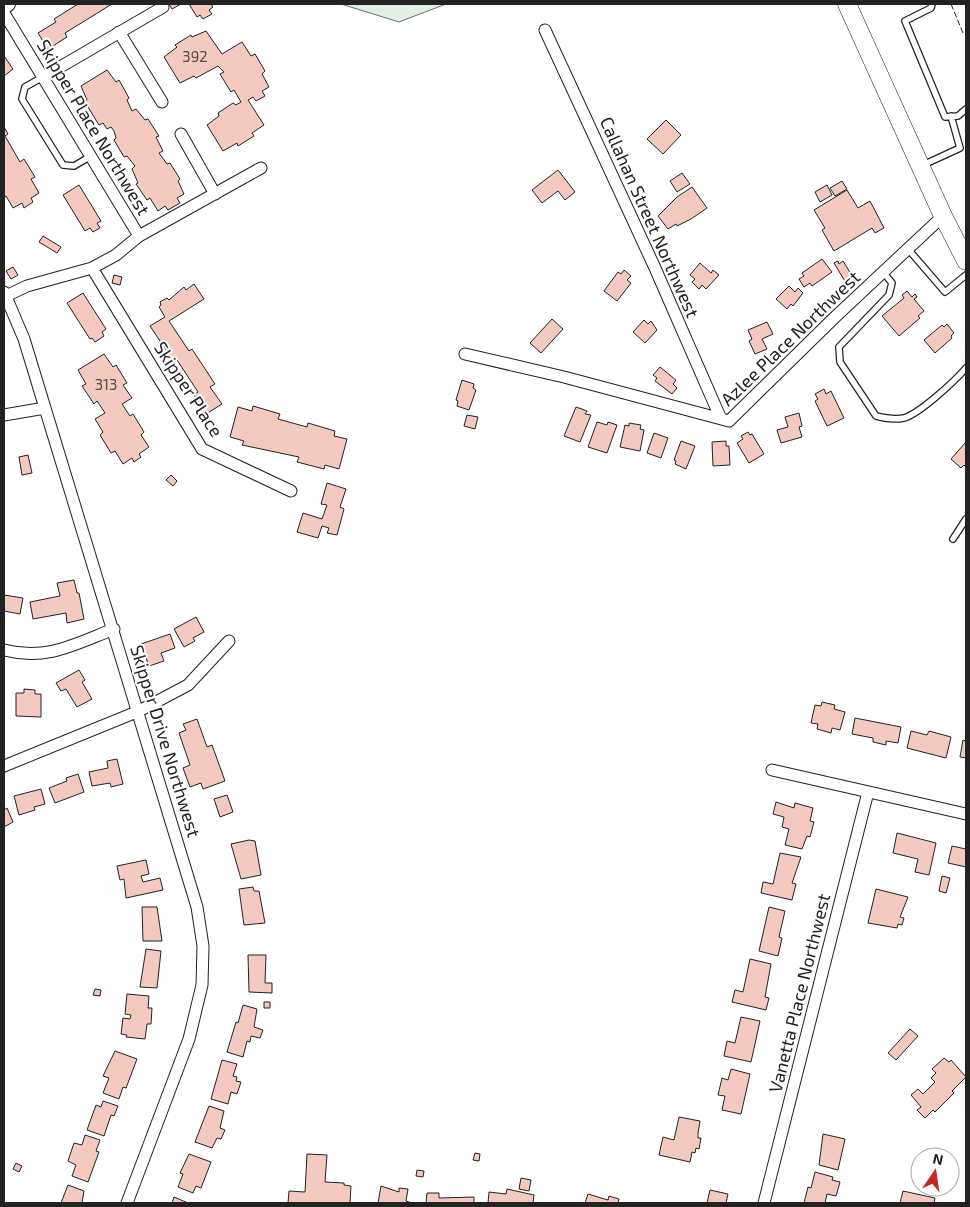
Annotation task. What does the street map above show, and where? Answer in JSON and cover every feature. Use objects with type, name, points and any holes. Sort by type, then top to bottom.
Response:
[{"type":"main road","points":[[847,4],[942,216],[966,261]]},
{"type":"street","points":[[4,8],[8,4]]},
{"type":"street","points":[[43,77],[163,7]]},
{"type":"street","name":"Skipper Place Northwest","points":[[4,13],[139,236],[116,255],[92,268],[5,294]]},
{"type":"street","name":"Callahan Street Northwest","points":[[545,30],[655,268],[721,419]]},
{"type":"street","points":[[119,32],[162,102]]},
{"type":"street","points":[[181,134],[215,194]]},
{"type":"street","points":[[139,236],[261,168]]},
{"type":"street","name":"Azlee Place Northwest","points":[[465,354],[564,377],[729,422],[942,216]]},
{"type":"street","name":"Skipper Place","points":[[92,268],[202,449],[291,491]]},
{"type":"street","name":"Skipper Drive Northwest","points":[[5,294],[24,339],[198,907],[203,946],[202,985],[197,1012],[127,1203]]},
{"type":"street","points":[[4,415],[45,408]]},
{"type":"street","points":[[4,650],[21,654],[54,652],[114,629]]},
{"type":"street","points":[[4,766],[139,712],[188,685],[229,641]]},
{"type":"street","points":[[772,770],[966,814]]},
{"type":"street","name":"Vanetta Place Northwest","points":[[764,1203],[868,792]]},
{"type":"lane","points":[[920,167],[960,148],[906,21],[931,8],[932,4]]},
{"type":"lane","points":[[43,77],[25,87],[22,99],[63,165],[74,166],[90,156]]},
{"type":"lane","points":[[948,116],[958,116],[966,109]]},
{"type":"lane","points":[[908,249],[945,292],[966,275]]},
{"type":"lane","points":[[883,272],[892,283],[889,295],[839,347],[838,352],[840,362],[876,416],[890,419],[906,418],[941,393],[966,368]]},
{"type":"lane","points":[[953,539],[966,519]]},
{"type":"green space","points":[[341,4],[446,4],[399,22]]},
{"type":"building","points":[[78,4],[112,4],[65,33],[67,37],[48,49],[38,33],[56,22],[54,19]]},
{"type":"building","points":[[169,4],[181,4],[172,9]]},
{"type":"building","points":[[189,4],[211,4],[213,7],[209,10],[212,14],[203,19],[200,15],[197,17]]},
{"type":"building","points":[[206,31],[222,54],[242,42],[251,56],[255,54],[265,71],[262,74],[269,87],[262,91],[265,96],[256,101],[253,97],[248,100],[264,125],[252,133],[254,136],[238,146],[237,143],[223,151],[207,125],[219,116],[218,113],[233,103],[236,105],[241,102],[234,90],[231,92],[220,74],[224,72],[218,66],[196,78],[194,76],[180,83],[164,57],[177,47],[175,45],[191,35],[192,37]]},
{"type":"building","points":[[4,56],[13,69],[4,76]]},
{"type":"building","points":[[107,70],[116,82],[119,80],[129,98],[127,100],[132,111],[136,109],[145,120],[148,119],[159,136],[156,137],[163,151],[159,153],[167,164],[170,163],[180,179],[178,181],[184,194],[177,198],[180,203],[168,210],[165,206],[158,211],[150,198],[147,200],[136,184],[138,183],[132,169],[135,166],[127,156],[124,157],[114,140],[116,138],[114,131],[111,127],[107,129],[103,123],[99,125],[85,102],[87,100],[81,86]]},
{"type":"building","points":[[666,120],[681,135],[663,154],[647,139]]},
{"type":"building","points":[[4,127],[8,134],[5,136],[20,162],[24,159],[35,177],[31,179],[39,193],[31,198],[33,202],[24,208],[22,203],[13,208],[6,196],[4,197]]},
{"type":"building","points":[[558,170],[575,192],[565,200],[558,191],[542,203],[532,190]]},
{"type":"building","points":[[682,173],[690,184],[677,192],[670,181]]},
{"type":"building","points":[[842,181],[847,189],[835,196],[830,188]]},
{"type":"building","points":[[79,185],[101,221],[97,223],[100,228],[93,232],[90,228],[85,231],[63,195]]},
{"type":"building","points":[[827,185],[832,195],[820,202],[815,192]]},
{"type":"building","points":[[692,187],[707,208],[691,219],[668,229],[658,216],[677,197]]},
{"type":"building","points":[[847,190],[858,208],[870,201],[884,228],[875,233],[872,228],[834,251],[822,230],[825,228],[814,210]]},
{"type":"building","points":[[43,236],[61,247],[57,253],[39,242]]},
{"type":"building","points":[[822,259],[832,272],[812,286],[810,283],[804,287],[799,279],[804,276],[802,273]]},
{"type":"building","points":[[838,261],[839,264],[843,261],[854,279],[846,283],[834,263]]},
{"type":"building","points":[[700,263],[711,273],[713,270],[719,275],[706,289],[702,285],[699,289],[692,282],[695,279],[690,275]]},
{"type":"building","points":[[13,267],[18,275],[11,279],[6,271]]},
{"type":"building","points":[[624,270],[631,276],[627,280],[631,283],[617,301],[604,291],[618,272],[621,274]]},
{"type":"building","points":[[114,275],[122,277],[120,285],[112,283]]},
{"type":"building","points":[[194,284],[204,299],[169,321],[189,351],[192,349],[215,384],[210,387],[222,404],[206,414],[194,395],[198,392],[177,360],[174,362],[150,326],[165,317],[159,307],[161,305],[160,302],[167,298],[169,300],[184,287],[186,290]]},
{"type":"building","points":[[789,286],[795,292],[798,288],[803,293],[793,306],[791,304],[787,309],[776,299]]},
{"type":"building","points":[[907,291],[912,297],[915,294],[917,297],[914,299],[924,311],[918,316],[920,318],[899,336],[882,316],[904,298],[902,295]]},
{"type":"building","points":[[83,293],[106,329],[102,332],[104,336],[95,342],[92,338],[90,339],[67,303]]},
{"type":"building","points":[[552,319],[563,329],[541,353],[530,343]]},
{"type":"building","points":[[644,320],[648,324],[651,321],[657,330],[645,343],[633,332]]},
{"type":"building","points":[[767,322],[773,334],[762,339],[767,349],[755,354],[749,341],[752,339],[748,330]]},
{"type":"building","points":[[947,324],[954,333],[951,336],[952,338],[935,353],[924,340],[942,325],[944,327]]},
{"type":"building","points":[[104,354],[113,367],[116,365],[127,383],[123,385],[132,398],[122,404],[130,416],[133,414],[144,432],[141,435],[149,447],[139,454],[141,457],[134,462],[132,458],[123,464],[115,451],[111,453],[100,435],[103,432],[95,419],[105,413],[97,401],[94,404],[82,386],[86,384],[78,370]]},
{"type":"building","points":[[660,367],[676,380],[673,384],[677,388],[672,394],[655,381],[657,378],[653,375]]},
{"type":"building","points":[[462,380],[474,384],[473,388],[476,390],[469,410],[457,406],[458,401],[456,400]]},
{"type":"building","points":[[824,389],[826,394],[831,391],[844,418],[827,426],[815,401],[818,399],[815,394]]},
{"type":"building","points":[[253,406],[280,414],[278,419],[307,427],[308,423],[335,431],[334,436],[347,439],[339,469],[325,465],[324,469],[297,462],[299,457],[242,445],[244,441],[230,437],[238,407],[252,411]]},
{"type":"building","points":[[576,407],[587,411],[585,414],[591,415],[580,442],[564,436]]},
{"type":"building","points":[[799,413],[802,426],[799,427],[802,437],[781,443],[777,430],[788,427],[785,417]]},
{"type":"building","points":[[467,415],[478,417],[475,429],[464,426]]},
{"type":"building","points":[[597,422],[607,425],[608,422],[617,425],[607,453],[588,447]]},
{"type":"building","points":[[629,423],[641,425],[640,429],[644,430],[640,451],[620,447],[625,425],[629,426]]},
{"type":"building","points":[[748,432],[750,435],[752,434],[764,454],[749,463],[737,443],[743,439],[741,436]]},
{"type":"building","points":[[654,433],[668,438],[661,458],[647,453]]},
{"type":"building","points":[[681,441],[695,446],[686,469],[675,464],[676,461],[674,460]]},
{"type":"building","points":[[726,441],[726,446],[729,446],[730,465],[713,466],[712,442]]},
{"type":"building","points":[[966,442],[966,467],[964,465],[961,468],[951,459]]},
{"type":"building","points":[[28,455],[32,473],[22,475],[19,457]]},
{"type":"building","points":[[171,475],[177,481],[173,486],[166,480]]},
{"type":"building","points":[[327,483],[346,489],[340,507],[344,509],[337,535],[327,533],[329,528],[322,526],[318,538],[297,532],[303,513],[322,519],[327,505],[321,504]]},
{"type":"building","points":[[74,580],[77,593],[79,593],[84,619],[67,623],[66,613],[33,619],[30,602],[60,596],[57,583]]},
{"type":"building","points":[[4,595],[23,598],[20,614],[4,611]]},
{"type":"building","points":[[196,617],[204,632],[193,638],[195,641],[184,647],[174,629]]},
{"type":"building","points":[[170,634],[175,648],[161,653],[164,661],[149,666],[141,644]]},
{"type":"building","points":[[79,670],[85,680],[82,682],[92,699],[77,707],[66,689],[61,691],[56,683]]},
{"type":"building","points":[[24,689],[35,690],[35,694],[41,694],[41,717],[16,716],[16,693],[24,693]]},
{"type":"building","points":[[822,702],[835,705],[834,709],[845,712],[840,730],[832,728],[831,733],[817,729],[818,724],[811,723],[815,705],[821,706]]},
{"type":"building","points":[[855,718],[901,727],[898,743],[886,741],[886,745],[873,742],[873,738],[852,734]]},
{"type":"building","points":[[197,719],[207,747],[212,745],[225,781],[203,789],[201,783],[190,787],[183,768],[190,765],[179,733],[186,730],[183,724]]},
{"type":"building","points":[[911,731],[927,735],[929,731],[951,737],[946,758],[907,748]]},
{"type":"building","points":[[963,740],[966,741],[966,758],[960,757]]},
{"type":"building","points":[[117,759],[123,784],[111,787],[110,783],[92,786],[89,772],[108,768],[107,761]]},
{"type":"building","points":[[78,774],[84,792],[55,803],[49,788],[67,781],[66,778]]},
{"type":"building","points":[[41,789],[45,804],[34,807],[35,810],[19,815],[14,796]]},
{"type":"building","points":[[227,795],[233,812],[220,817],[214,799]]},
{"type":"building","points":[[776,802],[794,808],[795,803],[813,808],[810,821],[814,822],[810,837],[807,836],[802,849],[785,845],[789,829],[782,827],[784,817],[773,814]]},
{"type":"building","points":[[7,808],[13,822],[4,827],[4,810]]},
{"type":"building","points":[[897,833],[936,843],[929,875],[915,872],[918,859],[893,853]]},
{"type":"building","points":[[249,840],[255,841],[261,875],[241,879],[231,844]]},
{"type":"building","points":[[952,846],[966,849],[966,867],[948,863]]},
{"type":"building","points":[[780,853],[801,857],[792,883],[796,884],[792,900],[761,893],[763,882],[773,884]]},
{"type":"building","points":[[146,860],[149,874],[141,876],[143,882],[160,878],[163,890],[126,898],[124,879],[120,880],[117,866]]},
{"type":"building","points":[[942,876],[950,878],[946,893],[939,891]]},
{"type":"building","points":[[253,887],[254,891],[259,891],[265,923],[244,925],[239,889]]},
{"type":"building","points":[[876,889],[908,897],[900,917],[904,918],[902,925],[898,924],[897,928],[868,923]]},
{"type":"building","points":[[142,907],[157,907],[162,941],[143,941]]},
{"type":"building","points":[[769,907],[785,911],[779,937],[782,938],[778,956],[759,951]]},
{"type":"building","points":[[146,949],[161,951],[157,988],[140,987]]},
{"type":"building","points":[[248,955],[266,955],[265,983],[272,983],[272,993],[249,992]]},
{"type":"building","points":[[750,959],[771,964],[765,997],[769,998],[766,1010],[732,1002],[735,990],[743,992]]},
{"type":"building","points":[[95,989],[101,990],[100,996],[93,995]]},
{"type":"building","points":[[127,994],[149,996],[148,1008],[152,1008],[151,1024],[147,1024],[145,1039],[126,1037],[127,1035],[121,1034],[123,1018],[130,1019],[131,1015],[125,1014]]},
{"type":"building","points":[[264,1002],[270,1002],[270,1008],[264,1008]]},
{"type":"building","points":[[243,1005],[257,1009],[254,1027],[263,1030],[260,1038],[251,1036],[250,1042],[247,1041],[243,1057],[227,1052]]},
{"type":"building","points":[[741,1017],[760,1021],[751,1062],[724,1056],[727,1041],[735,1043]]},
{"type":"building","points":[[910,1029],[918,1036],[896,1060],[888,1053]]},
{"type":"building","points":[[115,1051],[137,1059],[126,1088],[123,1087],[119,1099],[103,1093],[109,1078],[103,1076]]},
{"type":"building","points":[[944,1058],[949,1062],[951,1060],[966,1077],[952,1091],[954,1093],[935,1112],[933,1110],[925,1118],[917,1110],[921,1107],[911,1095],[918,1089],[923,1094],[935,1082],[931,1078],[936,1073],[932,1069]]},
{"type":"building","points":[[222,1060],[237,1064],[233,1076],[237,1077],[236,1081],[241,1082],[237,1094],[231,1092],[228,1104],[211,1099]]},
{"type":"building","points":[[731,1069],[750,1074],[741,1114],[722,1110],[725,1096],[718,1095],[722,1078],[728,1080]]},
{"type":"building","points":[[103,1101],[118,1106],[114,1116],[111,1115],[104,1136],[87,1130],[96,1105],[101,1107]]},
{"type":"building","points":[[209,1106],[224,1111],[220,1128],[225,1130],[221,1139],[217,1138],[212,1148],[195,1142]]},
{"type":"building","points":[[679,1117],[700,1121],[698,1138],[701,1138],[699,1149],[696,1148],[695,1153],[692,1152],[690,1162],[659,1155],[663,1137],[674,1140]]},
{"type":"building","points":[[823,1134],[845,1139],[838,1170],[819,1165]]},
{"type":"building","points":[[85,1135],[100,1140],[96,1151],[99,1152],[88,1182],[72,1176],[76,1165],[68,1161],[74,1143],[82,1145]]},
{"type":"building","points":[[475,1153],[480,1154],[479,1161],[473,1160]]},
{"type":"building","points":[[189,1154],[211,1162],[201,1188],[196,1186],[193,1193],[178,1187],[183,1174],[180,1173]]},
{"type":"building","points":[[307,1154],[327,1155],[325,1182],[344,1183],[344,1185],[351,1186],[350,1203],[288,1203],[289,1191],[305,1192]]},
{"type":"building","points":[[16,1163],[22,1166],[19,1172],[13,1169]]},
{"type":"building","points":[[417,1170],[424,1171],[423,1177],[416,1176]]},
{"type":"building","points":[[815,1172],[833,1177],[832,1180],[840,1182],[836,1196],[827,1194],[825,1203],[804,1203],[808,1187],[811,1188]]},
{"type":"building","points":[[521,1178],[531,1180],[529,1191],[519,1189]]},
{"type":"building","points":[[68,1185],[84,1191],[82,1203],[61,1203]]},
{"type":"building","points":[[381,1186],[399,1192],[399,1188],[408,1189],[406,1201],[412,1203],[378,1203]]},
{"type":"building","points":[[507,1189],[534,1195],[533,1203],[488,1203],[489,1192],[506,1194]]},
{"type":"building","points":[[710,1190],[728,1194],[726,1203],[707,1203]]},
{"type":"building","points":[[903,1191],[910,1193],[910,1197],[935,1198],[934,1203],[900,1203]]},
{"type":"building","points":[[427,1193],[439,1193],[439,1198],[474,1197],[474,1203],[426,1203]]},
{"type":"building","points":[[588,1194],[608,1200],[609,1196],[619,1199],[618,1203],[585,1203]]},
{"type":"building","points":[[174,1197],[188,1203],[172,1203]]},
{"type":"fence","points":[[951,4],[963,33],[966,31]]}]
